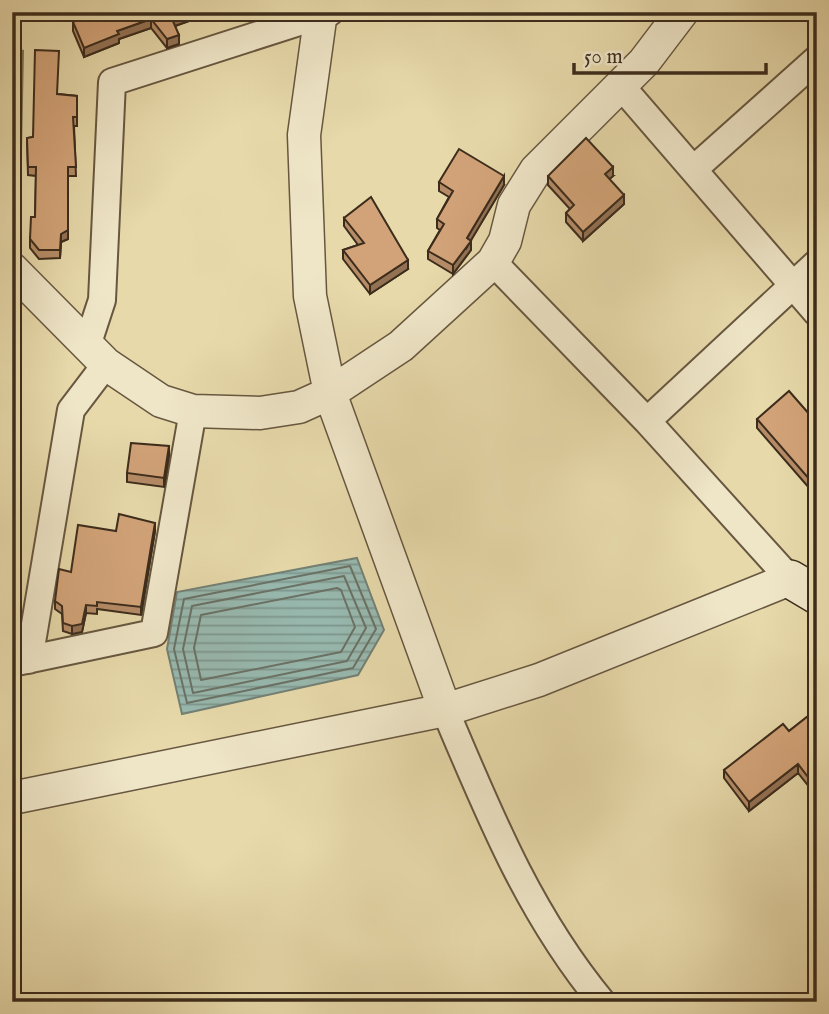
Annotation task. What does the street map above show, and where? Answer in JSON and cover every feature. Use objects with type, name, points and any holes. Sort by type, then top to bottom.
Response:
[{"type":"street","points":[[12,269],[97,355],[160,401],[193,411],[260,412],[299,407],[330,393],[401,346],[493,262],[505,241],[514,205],[536,170],[621,86],[682,12]]},
{"type":"street","points":[[193,411],[155,633],[21,662],[71,410],[97,355],[112,82],[324,13],[304,135],[310,296],[330,393],[386,555],[445,710],[512,864],[567,960],[602,1002]]},
{"type":"street","points":[[694,169],[817,59]]},
{"type":"street","points":[[621,86],[817,313]]},
{"type":"street","points":[[12,798],[445,710],[539,680],[808,579],[647,421],[493,262]]},
{"type":"street","points":[[647,421],[817,263]]},
{"type":"green space","points":[[23,50],[19,252],[12,245],[12,72]]},
{"type":"water","points":[[357,558],[384,630],[358,675],[182,714],[167,649],[177,592]]},
{"type":"building","points":[[93,12],[189,12],[172,19],[179,35],[167,39],[151,19],[117,31],[119,34],[84,48],[73,22]]},
{"type":"building","points":[[35,50],[59,51],[57,94],[77,96],[77,117],[73,117],[76,167],[68,167],[68,230],[61,234],[60,250],[39,250],[30,239],[31,217],[35,217],[36,167],[28,167],[27,138],[33,137]]},
{"type":"building","points":[[586,138],[613,167],[605,174],[624,195],[583,232],[566,213],[574,205],[548,176]]},
{"type":"building","points":[[459,149],[504,176],[467,238],[471,241],[453,265],[428,251],[444,224],[437,219],[453,191],[439,182]]},
{"type":"building","points":[[371,197],[408,260],[370,285],[343,250],[364,243],[344,218]]},
{"type":"building","points":[[789,391],[817,423],[817,488],[757,419]]},
{"type":"building","points":[[131,443],[169,446],[164,478],[127,473]]},
{"type":"building","points":[[119,514],[155,523],[141,607],[97,602],[97,606],[86,605],[82,624],[72,626],[63,623],[62,606],[55,601],[59,569],[71,572],[78,525],[116,531]]},
{"type":"building","points":[[817,709],[817,782],[814,785],[798,764],[749,802],[724,770],[783,724],[789,731]]}]
